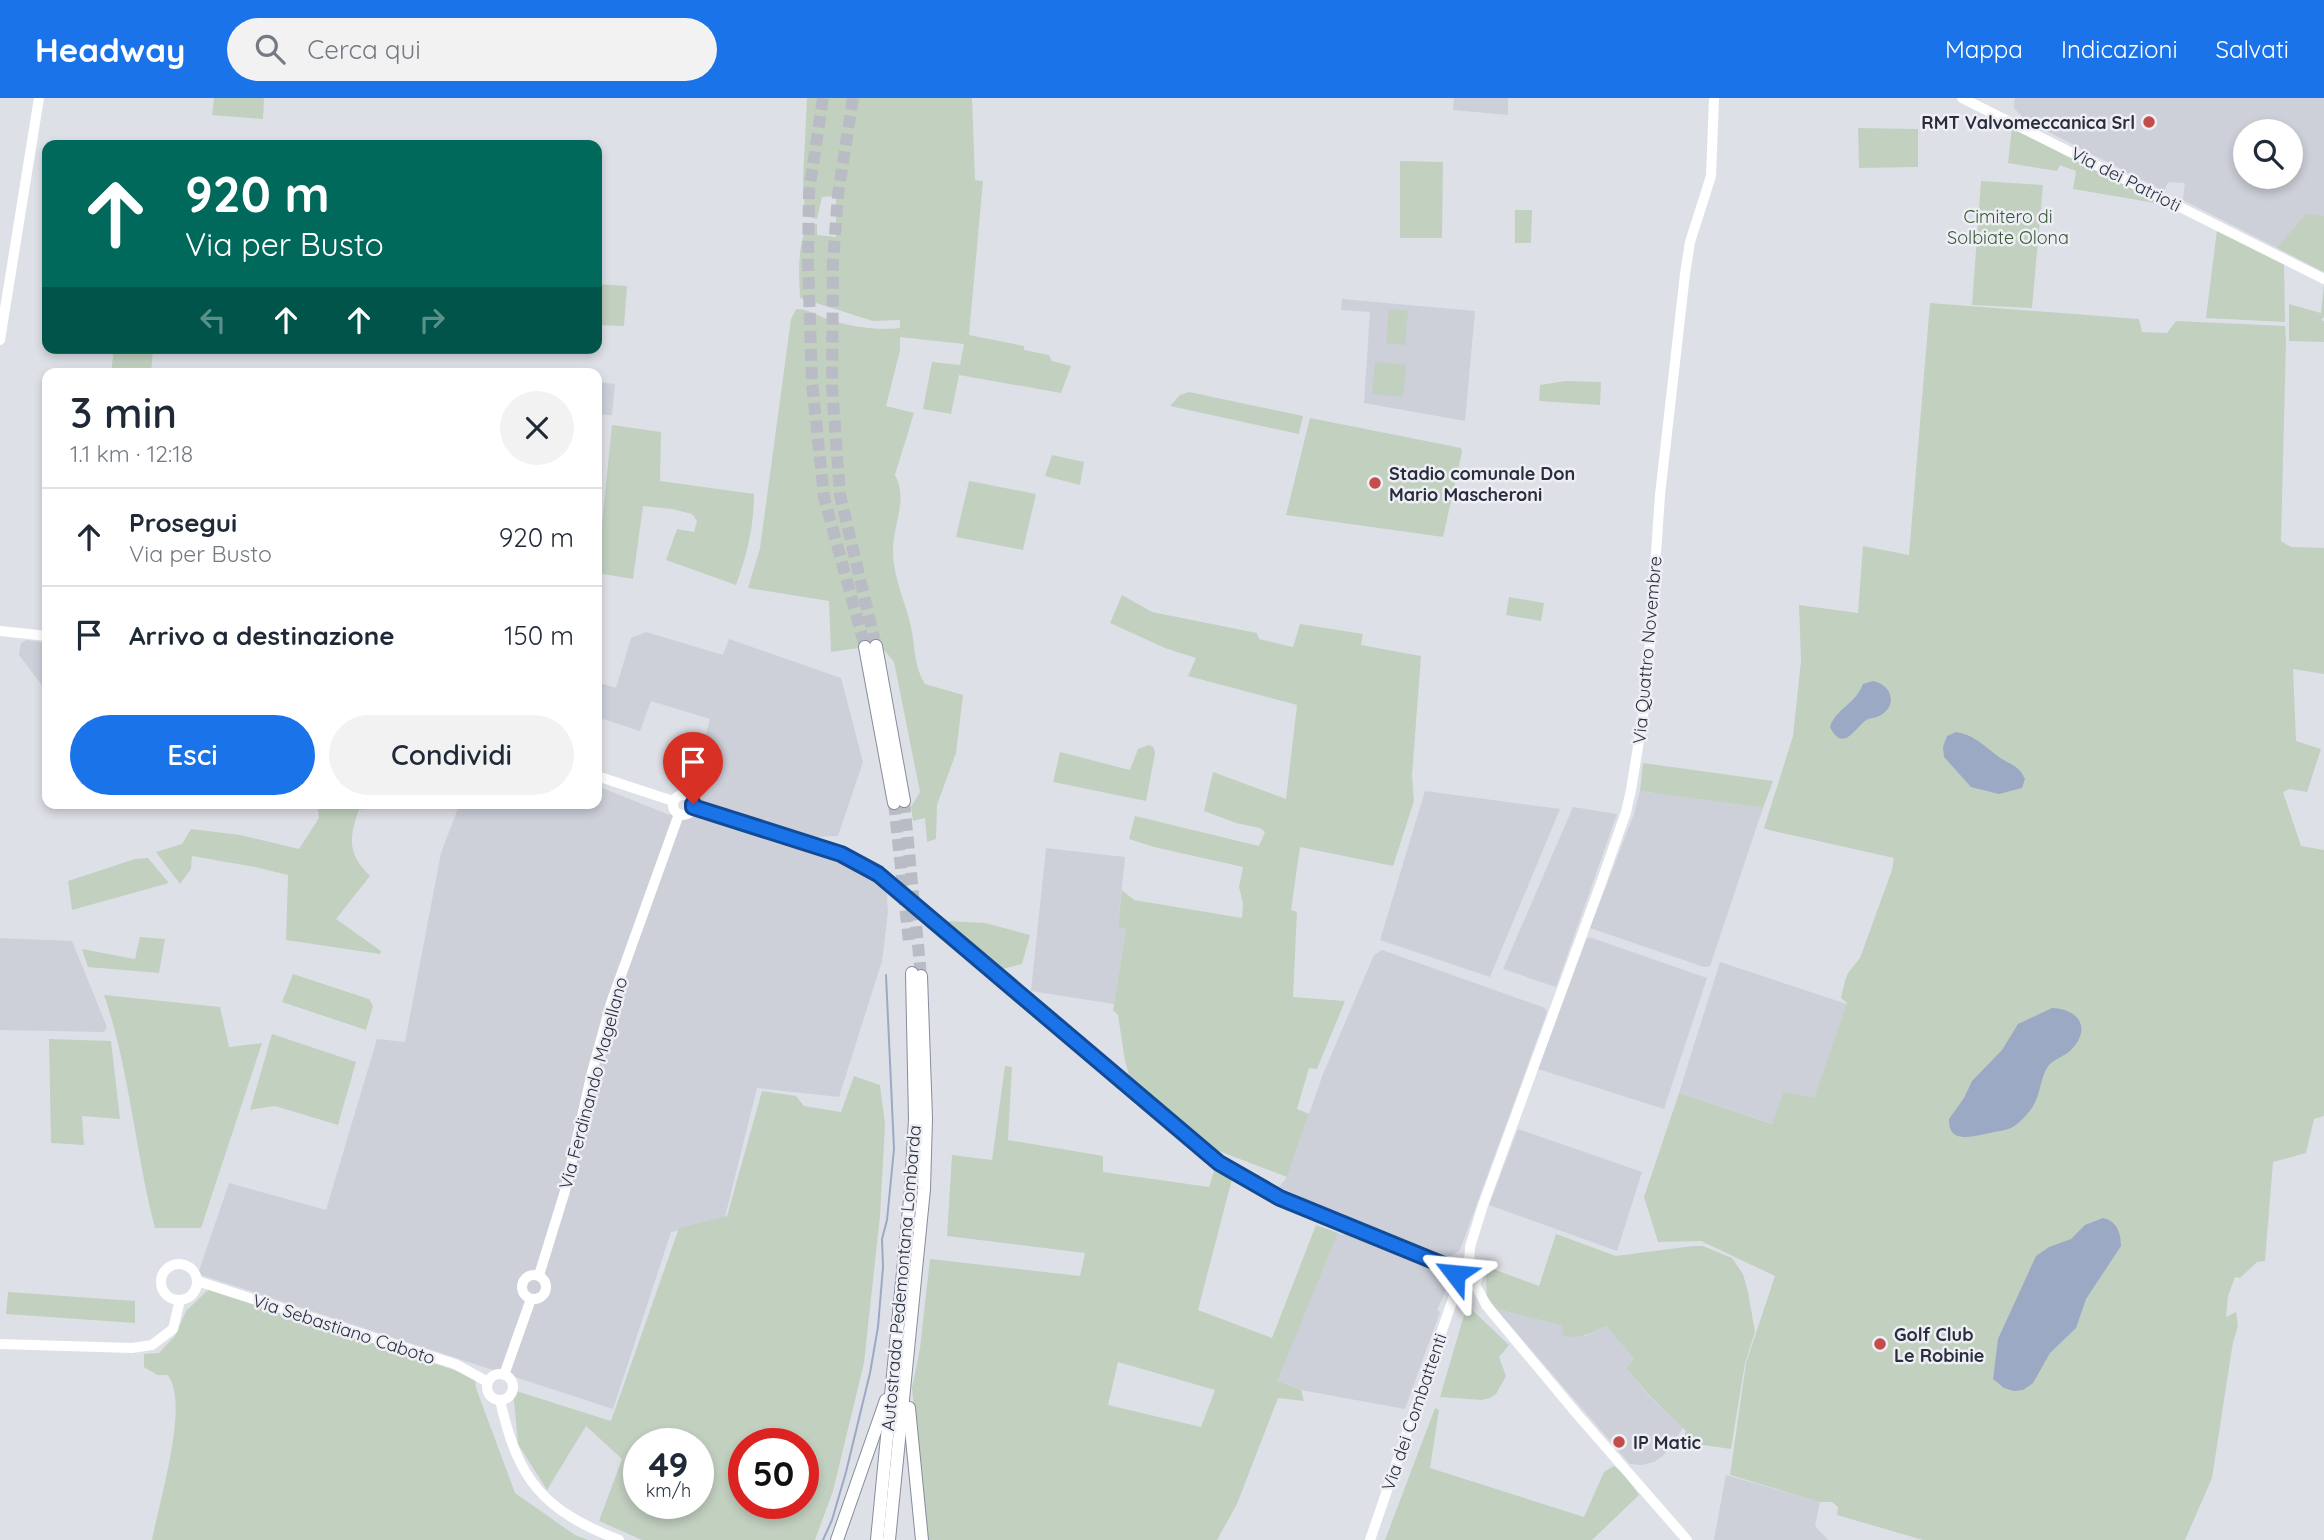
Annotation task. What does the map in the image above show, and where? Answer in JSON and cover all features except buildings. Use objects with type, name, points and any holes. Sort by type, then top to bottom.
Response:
[{"type":"highway","points":[[871,646],[899,802]]},
{"type":"highway","name":"Autostrada Pedemontana Lombarda","points":[[889,1540],[913,1161],[916,975]]},
{"type":"highway","points":[[837,1540],[899,1379]]},
{"type":"highway","points":[[899,1379],[922,1540]]},
{"type":"highway","name":"Autostrada Pedemontana Lombarda","points":[[877,1540],[899,1379]]},
{"type":"street","points":[[0,340],[39,98]]},
{"type":"street","name":"Via Quattro Novembre","points":[[1469,1264],[1470,1247],[1483,1205],[1626,812],[1631,790],[1646,698],[1660,495],[1685,274],[1690,242],[1705,200],[1710,176],[1714,98]]},
{"type":"street","name":"Via dei Patrioti","points":[[1962,98],[2324,279]]},
{"type":"street","points":[[0,631],[42,635]]},
{"type":"street","points":[[602,778],[673,802]]},
{"type":"street","points":[[685,795],[692,801],[693,807],[686,815],[679,814],[674,810],[673,802],[677,797],[685,795]]},
{"type":"street","points":[[693,807],[841,854],[878,874],[1219,1163],[1280,1198],[1456,1270]]},
{"type":"street","name":"Via Ferdinando Magellano","points":[[538,1275],[565,1191],[611,1003],[679,814]]},
{"type":"street","points":[[177,1264],[188,1266],[197,1281],[190,1296],[180,1300],[173,1300],[163,1292],[161,1280],[166,1269],[177,1264]]},
{"type":"street","points":[[1469,1264],[1477,1270],[1478,1278],[1475,1284],[1468,1287],[1458,1284],[1455,1277],[1456,1270],[1461,1265],[1469,1264]]},
{"type":"street","name":"Via Ferdinando Magellano","points":[[538,1275],[545,1280],[547,1289],[539,1298],[531,1299],[523,1292],[523,1281],[528,1276],[538,1275]]},
{"type":"street","name":"Via Sebastiano Caboto","points":[[197,1281],[454,1364],[488,1382],[489,1395],[500,1400]]},
{"type":"street","name":"Via dei Combattenti","points":[[1370,1540],[1458,1284]]},
{"type":"street","points":[[1475,1284],[1486,1305],[1687,1540]]},
{"type":"street","name":"Via Ferdinando Magellano","points":[[504,1375],[531,1299]]},
{"type":"street","points":[[0,1344],[132,1348],[152,1345],[173,1329],[180,1300]]},
{"type":"street","points":[[488,1382],[496,1374],[504,1375],[512,1383],[508,1397],[500,1400],[512,1442],[538,1490],[568,1517],[619,1540]]},
{"type":"shaded area","points":[[1454,98],[1508,98],[1508,115],[1453,110]]},
{"type":"shaded area","points":[[2015,98],[2324,98],[2324,272],[2183,200],[2185,183],[2168,182],[2164,191],[2025,120],[2014,108]]},
{"type":"shaded area","points":[[1342,299],[1475,311],[1465,421],[1364,403],[1370,312],[1341,310]]},
{"type":"shaded area","points":[[602,383],[615,384],[612,415],[602,414]]},
{"type":"shaded area","points":[[646,632],[723,655],[729,639],[841,678],[863,762],[838,836],[810,837],[696,799],[692,786],[710,719],[651,701],[640,731],[602,719],[602,684],[616,688],[631,638]]},
{"type":"shaded area","points":[[27,640],[42,642],[42,685],[19,655],[21,643]]},
{"type":"shaded area","points":[[602,788],[667,814],[690,818],[703,815],[772,840],[828,856],[886,887],[888,912],[882,961],[839,1097],[757,1088],[724,1221],[671,1232],[613,1409],[198,1274],[229,1183],[326,1210],[377,1039],[405,1042],[441,853],[458,809],[602,809]]},
{"type":"shaded area","points":[[1425,791],[1560,809],[1490,977],[1380,940]]},
{"type":"shaded area","points":[[1640,791],[1763,808],[1710,966],[1704,967],[1590,928],[1634,814]]},
{"type":"shaded area","points":[[1573,807],[1617,814],[1556,987],[1503,969]]},
{"type":"shaded area","points":[[1046,848],[1125,857],[1118,925],[1126,929],[1114,1004],[1031,991]]},
{"type":"shaded area","points":[[1589,937],[1707,978],[1664,1109],[1538,1069]]},
{"type":"shaded area","points":[[0,938],[72,941],[107,1027],[104,1032],[0,1030]]},
{"type":"shaded area","points":[[1382,950],[1545,1008],[1547,1012],[1460,1250],[1451,1256],[1439,1258],[1279,1187],[1287,1177],[1323,1074],[1374,955]]},
{"type":"shaded area","points":[[1720,962],[1847,1004],[1814,1099],[1773,1124],[1679,1093]]},
{"type":"shaded area","points":[[1518,1129],[1642,1172],[1617,1251],[1489,1205]]},
{"type":"shaded area","points":[[1338,1233],[1345,1233],[1437,1272],[1447,1288],[1437,1310],[1440,1312],[1405,1409],[1301,1390],[1276,1381]]},
{"type":"shaded area","points":[[1496,1309],[1563,1326],[1585,1336],[1606,1326],[1634,1359],[1626,1368],[1649,1396],[1683,1428],[1664,1455],[1654,1462],[1630,1464]]},
{"type":"shaded area","points":[[1726,1475],[1820,1502],[1815,1526],[1828,1540],[1714,1540]]},
{"type":"green space","points":[[214,98],[264,98],[263,119],[212,115]]},
{"type":"green space","points":[[807,98],[972,98],[975,180],[983,181],[969,335],[1024,346],[1024,350],[1049,355],[1052,361],[1071,366],[1061,393],[959,375],[951,414],[923,409],[932,362],[960,365],[964,344],[900,337],[900,350],[886,406],[914,413],[895,475],[899,484],[900,502],[893,558],[921,677],[925,684],[963,695],[956,753],[937,805],[936,839],[927,842],[925,818],[913,821],[911,807],[920,792],[894,662],[880,645],[831,652],[829,601],[748,588],[760,548],[791,319],[796,309],[850,325],[881,329],[900,328],[900,320],[873,321],[800,298],[800,252],[807,226],[817,224],[817,235],[836,237],[836,196],[822,197],[817,219],[805,216],[803,180]]},
{"type":"green space","points":[[2012,127],[2167,205],[2073,189],[2076,171],[2060,165],[2057,171],[2008,163]]},
{"type":"green space","points":[[1858,128],[1918,129],[1918,167],[1859,168]]},
{"type":"green space","points":[[1400,161],[1443,162],[1442,238],[1400,238]]},
{"type":"green space","name":"Cimitero di Solbiate Olona","points":[[1981,181],[2043,185],[2032,308],[1972,305]]},
{"type":"green space","points":[[1515,210],[1532,210],[1531,243],[1515,243]]},
{"type":"green space","points":[[2306,214],[2324,216],[2324,272],[2277,248]]},
{"type":"green space","points":[[2217,230],[2284,264],[2285,322],[2206,318]]},
{"type":"green space","points":[[2324,283],[2324,317],[2321,320],[2324,321],[2324,342],[2289,341],[2289,304],[2321,313]]},
{"type":"green space","points":[[602,284],[627,286],[624,326],[602,325]]},
{"type":"green space","points":[[1930,303],[2139,319],[2142,332],[2167,333],[2176,321],[2285,326],[2281,541],[2291,547],[2324,548],[2324,674],[2293,669],[2296,741],[2321,749],[2307,792],[2290,789],[2283,792],[2301,846],[2324,850],[2324,1116],[2314,1119],[2306,1153],[2273,1162],[2265,1261],[2257,1262],[2240,1278],[2235,1277],[2228,1296],[2226,1317],[2236,1312],[2238,1326],[2233,1342],[2212,1478],[2185,1540],[1923,1540],[1837,1515],[1838,1507],[1832,1502],[1820,1502],[1730,1475],[1746,1363],[1775,1276],[1701,1241],[1658,1242],[1644,1197],[1679,1093],[1772,1124],[1784,1092],[1814,1098],[1847,1003],[1841,998],[1845,981],[1860,958],[1892,870],[1894,858],[1764,828],[1793,736],[1801,661],[1799,605],[1858,613],[1863,546],[1909,555]]},
{"type":"green space","points":[[1389,309],[1408,311],[1405,345],[1386,343]]},
{"type":"green space","points":[[113,354],[153,354],[151,368],[112,368]]},
{"type":"green space","points":[[1375,362],[1406,365],[1403,397],[1372,394]]},
{"type":"green space","points":[[1565,381],[1601,382],[1600,405],[1539,401],[1540,385]]},
{"type":"green space","points":[[1189,392],[1303,416],[1299,434],[1170,406],[1180,395]]},
{"type":"green space","name":"Stadio comunale Don Mario Mascheroni","points":[[1310,418],[1461,448],[1443,537],[1286,515]]},
{"type":"green space","points":[[612,425],[661,432],[660,481],[754,494],[749,540],[736,585],[666,560],[677,529],[694,532],[697,521],[692,514],[643,506],[633,579],[602,574],[602,524]]},
{"type":"green space","points":[[1052,455],[1084,462],[1080,485],[1045,476]]},
{"type":"green space","points":[[969,481],[1036,494],[1023,550],[956,537]]},
{"type":"green space","points":[[1122,595],[1152,612],[1257,633],[1259,639],[1293,647],[1300,624],[1363,634],[1361,645],[1421,656],[1412,776],[1414,801],[1393,866],[1300,847],[1291,910],[1297,912],[1293,997],[1345,1001],[1317,1069],[1309,1068],[1297,1109],[1309,1114],[1287,1177],[1208,1147],[1135,1084],[1125,1061],[1118,1015],[1113,1010],[1126,929],[1118,926],[1122,890],[1134,900],[1242,918],[1243,904],[1239,887],[1243,867],[1129,839],[1135,816],[1259,846],[1265,832],[1260,828],[1236,823],[1204,811],[1213,772],[1286,799],[1297,705],[1188,676],[1196,658],[1165,648],[1110,623]]},
{"type":"green space","points":[[1509,597],[1544,603],[1541,621],[1506,615]]},
{"type":"green space","points":[[1149,745],[1154,748],[1155,753],[1146,801],[1053,782],[1060,752],[1130,770],[1138,749]]},
{"type":"green space","points":[[1643,763],[1773,781],[1763,808],[1640,791]]},
{"type":"green space","points":[[318,809],[359,809],[352,845],[357,860],[370,876],[336,919],[381,951],[380,954],[286,940],[288,875],[192,856],[191,869],[180,884],[156,852],[182,844],[191,829],[240,835],[299,849],[319,818]]},
{"type":"green space","points":[[148,858],[169,883],[72,910],[68,881],[135,859]]},
{"type":"green space","points":[[947,921],[985,923],[1030,935],[1022,964],[1003,969]]},
{"type":"green space","points":[[140,937],[165,939],[159,973],[88,967],[82,949],[135,959]]},
{"type":"green space","points":[[293,974],[369,999],[373,1006],[366,1030],[282,1002]]},
{"type":"green space","points":[[104,995],[220,1007],[229,1047],[262,1043],[201,1228],[155,1228],[120,1053]]},
{"type":"green space","points":[[272,1034],[356,1062],[338,1125],[275,1106],[250,1110]]},
{"type":"green space","points":[[49,1039],[111,1041],[120,1119],[82,1116],[84,1145],[51,1143]]},
{"type":"green space","points":[[1005,1066],[1012,1067],[1008,1140],[1103,1156],[1103,1172],[1209,1187],[1214,1171],[1232,1179],[1198,1310],[1272,1338],[1316,1225],[1338,1233],[1277,1381],[1301,1390],[1304,1401],[1278,1398],[1237,1504],[1217,1540],[925,1540],[912,1388],[920,1348],[930,1259],[1080,1276],[1085,1253],[947,1236],[952,1155],[992,1160]],"holes":[[[1118,1362],[1215,1390],[1201,1427],[1108,1405]]]},
{"type":"green space","points":[[854,1076],[880,1085],[885,1124],[880,1216],[864,1363],[833,1491],[815,1540],[642,1540],[599,1521],[622,1459],[586,1426],[547,1490],[518,1444],[513,1390],[611,1421],[679,1228],[727,1216],[762,1091],[796,1096],[804,1106],[841,1112]]},
{"type":"green space","points":[[1556,1234],[1616,1256],[1703,1246],[1732,1258],[1743,1274],[1755,1332],[1745,1363],[1731,1449],[1682,1442],[1686,1431],[1626,1368],[1634,1359],[1606,1326],[1574,1337],[1562,1335],[1563,1326],[1496,1309],[1487,1296],[1485,1266],[1539,1286]]},
{"type":"green space","points":[[209,1289],[475,1377],[476,1388],[515,1493],[575,1535],[588,1540],[152,1540],[171,1454],[176,1406],[173,1388],[167,1375],[157,1375],[144,1367],[144,1354],[159,1353],[175,1336],[186,1311]]},
{"type":"green space","points":[[8,1292],[135,1301],[135,1323],[6,1314]]},
{"type":"green space","points":[[1467,1305],[1509,1345],[1499,1357],[1506,1376],[1496,1394],[1482,1400],[1440,1397]]},
{"type":"green space","points":[[1435,1408],[1439,1410],[1430,1468],[1584,1517],[1604,1472],[1614,1466],[1622,1472],[1639,1495],[1592,1540],[1385,1540]]},
{"type":"water","points":[[1873,681],[1889,691],[1889,707],[1879,716],[1863,722],[1850,736],[1840,738],[1835,735],[1830,727],[1833,721],[1856,696],[1863,684]]},
{"type":"water","points":[[1956,732],[1982,743],[2015,767],[2025,779],[2022,788],[1999,794],[1971,787],[1944,757],[1943,747],[1947,736]]},
{"type":"water","points":[[2052,1008],[2075,1016],[2081,1027],[2081,1034],[2071,1050],[2049,1065],[2032,1108],[2006,1130],[1970,1137],[1953,1133],[1949,1119],[1972,1081],[2002,1050],[2018,1024]]},
{"type":"water","points":[[2103,1218],[2117,1228],[2121,1246],[2086,1299],[2076,1328],[2050,1353],[2033,1383],[2023,1390],[2004,1388],[1993,1379],[1998,1339],[2036,1256],[2049,1247],[2071,1239],[2085,1225]]},
{"type":"waterway","points":[[823,1540],[832,1520],[846,1472],[870,1373],[878,1327],[883,1267],[882,1239],[887,1220],[894,1149],[886,975]]},
{"type":"tunnel","points":[[823,98],[809,192],[812,383],[824,497],[865,647]]},
{"type":"tunnel","points":[[853,98],[838,195],[833,261],[832,387],[840,495],[876,646]]},
{"type":"tunnel","points":[[904,801],[921,976]]},
{"type":"tunnel","points":[[894,803],[909,942]]},
{"type":"place","name":"RMT Valvomeccanica Srl","points":[[2149,122]]},
{"type":"place","name":"Stadio comunale Don Mario Mascheroni","points":[[1375,483]]},
{"type":"place","name":"Golf Club Le Robinie","points":[[1880,1344]]},
{"type":"place","name":"IP Matic","points":[[1619,1442]]},
{"type":"route","points":[[693,804],[693,807],[841,854],[878,874],[1219,1163],[1280,1198],[1456,1270],[1455,1274]]}]
